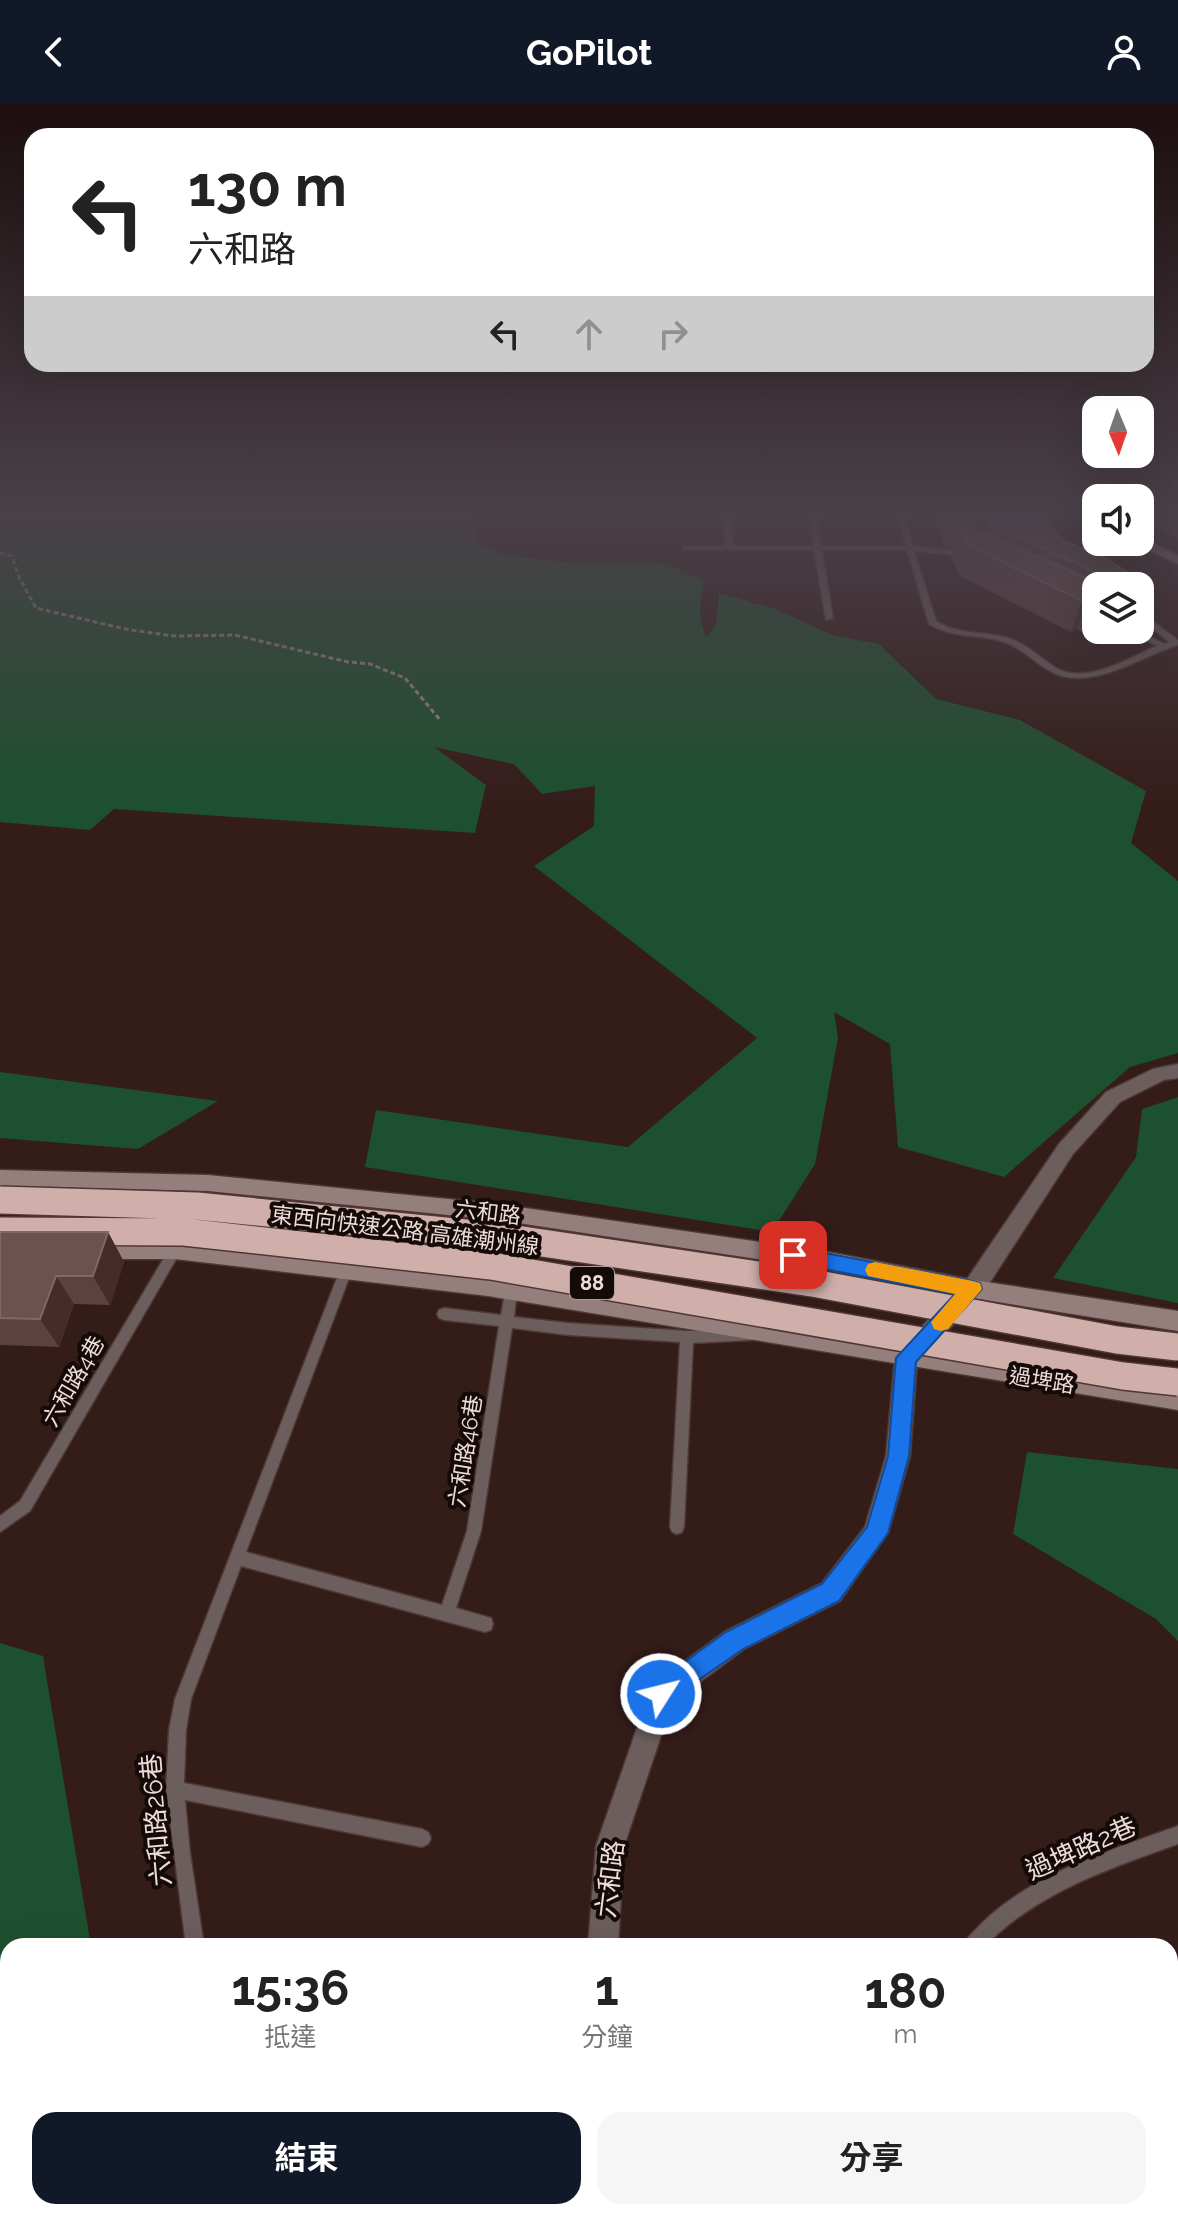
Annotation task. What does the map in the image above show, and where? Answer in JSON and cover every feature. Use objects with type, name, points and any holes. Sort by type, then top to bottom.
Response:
[{"type":"highway","name":"東西向快速公路 高雄潮州線","points":[[0,1200],[197,1206],[495,1236],[818,1284],[1117,1340],[1178,1347]]},
{"type":"highway","name":"東西向快速公路 高雄潮州線","points":[[0,1231],[184,1232],[491,1266],[1123,1376],[1178,1382]]},
{"type":"main road","name":"六和路","points":[[0,1178],[208,1183],[498,1212],[823,1260],[973,1289]]},
{"type":"main road","points":[[0,1249],[175,1250],[346,1270],[511,1291],[906,1358]]},
{"type":"main road","points":[[973,1289],[1178,1321]]},
{"type":"main road","name":"過埤路","points":[[906,1358],[1178,1400]]},
{"type":"street","points":[[906,1358],[973,1289],[1066,1149],[1113,1097],[1160,1074],[1178,1071]]},
{"type":"street","name":"六和路","points":[[604,1938],[610,1846],[661,1694],[735,1640],[831,1592],[876,1533],[898,1456],[906,1358]]},
{"type":"lane","points":[[828,611],[829,618]]},
{"type":"lane","points":[[929,611],[932,622],[941,629],[1002,639],[1022,646],[1052,669],[1073,676],[1092,674],[1177,642]]},
{"type":"lane","points":[[1154,625],[1177,642]]},
{"type":"lane","points":[[1154,642],[1163,646]]},
{"type":"lane","name":"六和路4巷","points":[[0,1525],[25,1506],[175,1250]]},
{"type":"lane","name":"六和路26巷","points":[[194,1938],[174,1789],[174,1745],[183,1699],[346,1270]]},
{"type":"lane","name":"六和路46巷","points":[[447,1613],[474,1531],[511,1291]]},
{"type":"lane","points":[[444,1314],[507,1323],[687,1337],[736,1337],[765,1332]]},
{"type":"lane","points":[[677,1527],[687,1337]]},
{"type":"lane","points":[[237,1557],[485,1624]]},
{"type":"lane","points":[[174,1789],[422,1838]]},
{"type":"lane","name":"過埤路2巷","points":[[981,1938],[1027,1899],[1071,1874],[1178,1835]]},
{"type":"path","points":[[47,611],[125,629],[174,636],[235,635],[348,662],[370,664],[405,678],[441,721]]},
{"type":"green space","points":[[0,611],[700,611],[706,637],[716,626],[717,611],[779,611],[832,635],[879,644],[936,699],[1020,720],[1146,791],[1131,843],[1178,881],[1178,1053],[1130,1067],[1004,1177],[898,1147],[890,1044],[834,1012],[838,1038],[815,1164],[772,1232],[365,1167],[376,1110],[628,1147],[757,1038],[534,866],[594,826],[595,786],[542,794],[514,764],[434,747],[486,785],[475,833],[114,809],[90,830],[0,822]]},
{"type":"green space","points":[[0,1072],[218,1101],[138,1149],[0,1138]]},
{"type":"green space","points":[[1178,1097],[1178,1303],[1053,1278],[1136,1157],[1142,1109]]},
{"type":"green space","points":[[1027,1452],[1178,1469],[1178,1641],[1156,1619],[1013,1534]]},
{"type":"green space","points":[[0,1643],[43,1656],[90,1938],[0,1938]]},
{"type":"building","points":[[0,1232],[108,1232],[93,1276],[56,1276],[40,1319],[0,1318]]},
{"type":"slow traffic","points":[[875,1270],[973,1289],[941,1322]]},
{"type":"route","points":[[661,1694],[735,1640],[831,1592],[876,1533],[898,1456],[906,1358],[973,1289],[793,1255]]}]
